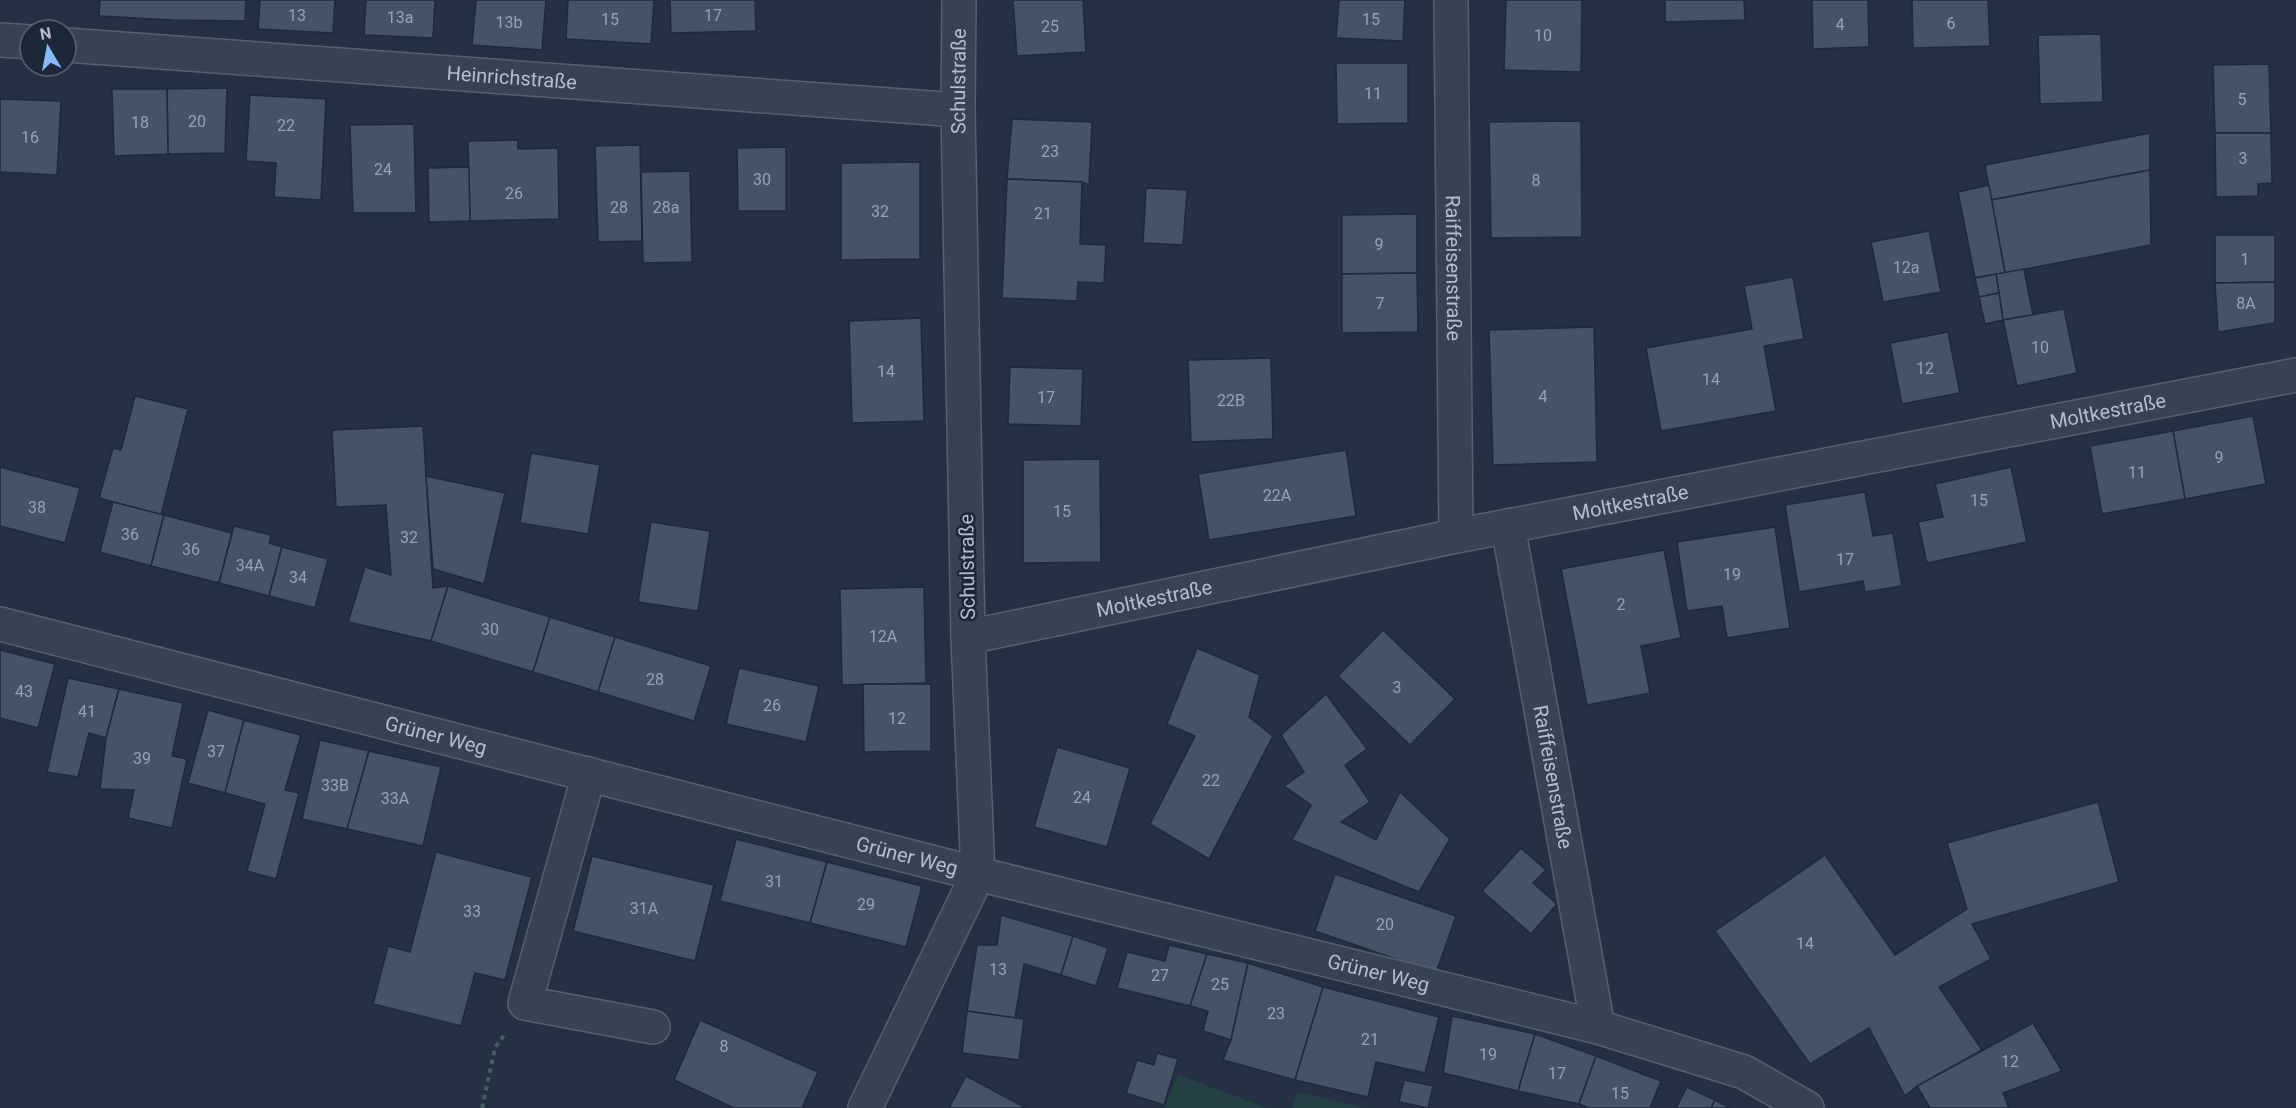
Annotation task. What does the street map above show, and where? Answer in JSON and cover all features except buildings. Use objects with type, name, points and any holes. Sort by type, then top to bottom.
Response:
[{"type":"street","name":"Schulstraße","points":[[865,1108],[978,874],[968,637],[958,110],[959,0]]},
{"type":"street","name":"Raiffeisenstraße","points":[[1451,0],[1456,536]]},
{"type":"street","points":[[0,40],[18,41]]},
{"type":"street","name":"Heinrichstraße","points":[[78,46],[958,110]]},
{"type":"street","name":"Moltkestraße","points":[[968,637],[1456,536],[2296,375]]},
{"type":"street","name":"Raiffeisenstraße","points":[[1508,526],[1598,1027]]},
{"type":"street","name":"Grüner Weg","points":[[0,624],[978,874],[1598,1027],[1744,1072],[1807,1108]]},
{"type":"street","points":[[589,774],[525,1003],[653,1027]]},
{"type":"path","points":[[482,1108],[495,1048],[525,1003]]},
{"type":"green space","points":[[1178,1075],[1268,1108],[1164,1108]]},
{"type":"green space","points":[[1297,1092],[1365,1108],[1292,1108]]}]
